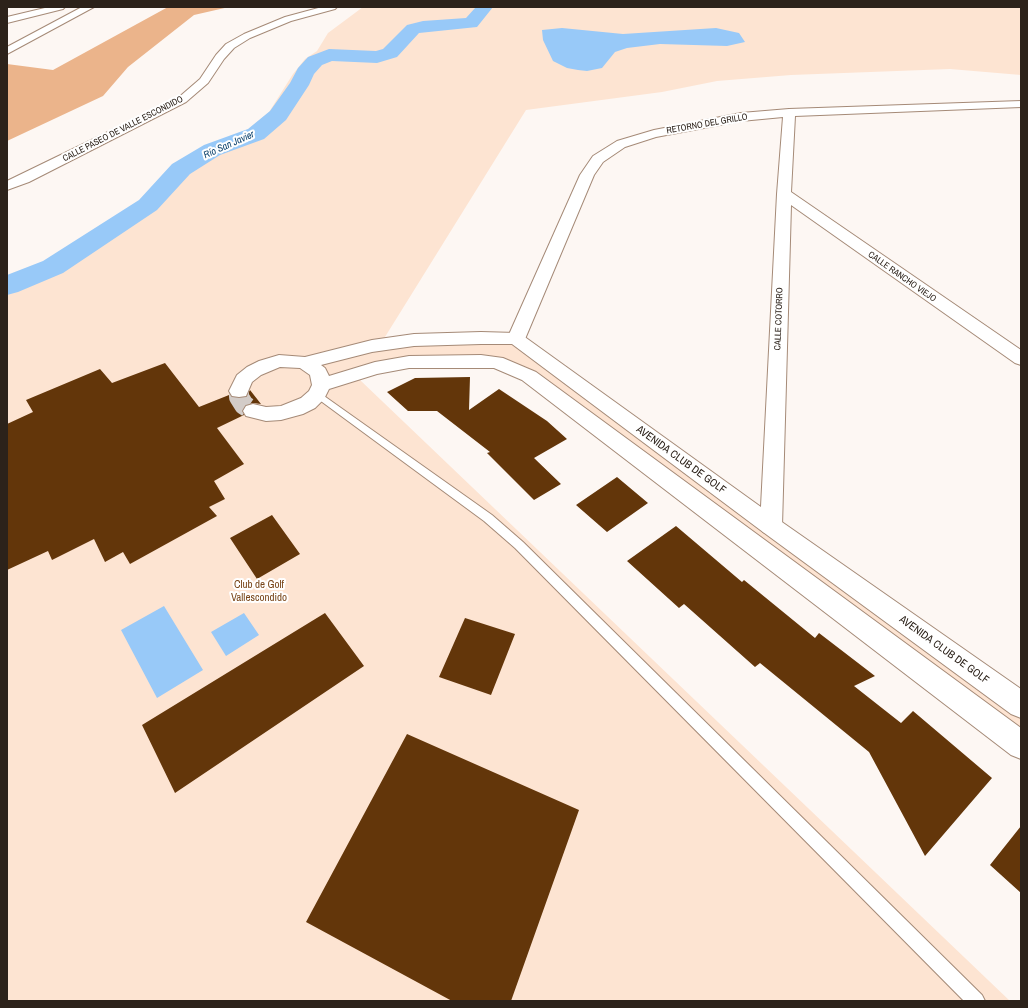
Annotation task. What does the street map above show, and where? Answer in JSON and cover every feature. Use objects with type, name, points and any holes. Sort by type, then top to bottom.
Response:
[{"type":"street","points":[[7,16],[45,7]]},
{"type":"street","points":[[7,20],[59,7],[86,8]]},
{"type":"street","name":"CALLE PASEO DE VALLE ESCONDIDO","points":[[7,186],[24,179],[182,100],[204,81],[220,57],[230,46],[247,36],[288,19],[332,7]]},
{"type":"street","points":[[7,51],[86,8]]},
{"type":"street","name":"RETORNO DEL GRILLO","points":[[512,369],[523,344],[587,175],[598,159],[621,144],[654,134],[741,117],[788,113],[1021,104]]},
{"type":"street","name":"CALLE COTORRO","points":[[771,526],[788,113]]},
{"type":"street","name":"CALLE RANCHO VIEJO","points":[[784,194],[1021,359]]},
{"type":"street","points":[[239,391],[244,379],[254,371],[279,361],[305,363],[372,346],[414,340],[481,338],[523,344]]},
{"type":"street","points":[[481,338],[481,361]]},
{"type":"street","name":"AVENIDA CLUB DE GOLF","points":[[523,344],[771,526],[1021,705]]},
{"type":"street","points":[[253,411],[266,414],[281,413],[296,409],[308,403],[319,389],[375,368],[409,362],[497,362],[529,376],[1021,745]]},
{"type":"street","points":[[305,363],[318,372],[320,378],[319,389]]},
{"type":"lane","points":[[319,389],[488,518],[519,545],[976,1001]]},
{"type":"green space","name":"Club de Golf Vallescondido","points":[[363,7],[1021,7],[1021,75],[950,69],[791,75],[717,81],[662,92],[526,110],[380,345],[516,339],[1021,705],[1021,745],[529,376],[481,361],[365,371],[360,380],[1010,1001],[7,1001],[7,276],[32,270],[99,230],[140,200],[164,175],[184,159],[246,131],[269,112],[293,74],[305,59],[317,51],[328,33]]},
{"type":"shaded area","points":[[168,7],[229,7],[194,15],[128,67],[103,96],[7,141],[7,64],[53,70]]},
{"type":"water","points":[[562,28],[623,34],[716,28],[739,33],[745,42],[727,46],[660,44],[627,48],[615,52],[602,68],[587,71],[567,68],[553,61],[543,40],[542,30]]},
{"type":"water","points":[[164,606],[203,670],[157,698],[121,630]]},
{"type":"water","points":[[244,613],[259,635],[226,656],[211,632]]},
{"type":"building","points":[[165,363],[199,407],[229,395],[232,397],[246,397],[250,390],[261,404],[253,403],[246,405],[242,410],[244,415],[217,428],[244,464],[214,481],[225,499],[209,507],[217,516],[130,564],[123,552],[105,562],[94,539],[52,560],[48,551],[7,570],[7,424],[33,412],[26,400],[100,369],[112,383]]},
{"type":"building","points":[[470,377],[469,410],[499,389],[547,421],[567,439],[534,458],[561,484],[534,500],[487,453],[490,452],[437,411],[408,411],[387,392],[415,378]]},
{"type":"building","points":[[617,477],[648,503],[607,532],[576,505]]},
{"type":"building","points":[[272,515],[300,554],[257,579],[230,538]]},
{"type":"building","points":[[676,526],[742,582],[744,580],[815,638],[819,633],[875,676],[854,686],[901,723],[913,711],[992,778],[925,856],[869,752],[760,663],[755,667],[684,604],[679,608],[627,561]]},
{"type":"building","points":[[325,613],[364,666],[175,793],[142,725]]},
{"type":"building","points":[[465,618],[515,634],[491,695],[439,677]]},
{"type":"building","points":[[407,734],[579,810],[511,1001],[452,1001],[306,922]]},
{"type":"building","points":[[1021,826],[1021,893],[990,865]]},
{"type":"waterway","name":"Río San Javier","points":[[7,286],[53,267],[148,205],[181,169],[212,150],[256,134],[278,115],[291,94],[299,85],[305,72],[315,61],[329,55],[377,57],[390,53],[413,29],[423,26],[471,23],[485,7]]},
{"type":"tunnel","points":[[239,391],[239,397],[244,405],[253,411]]}]
